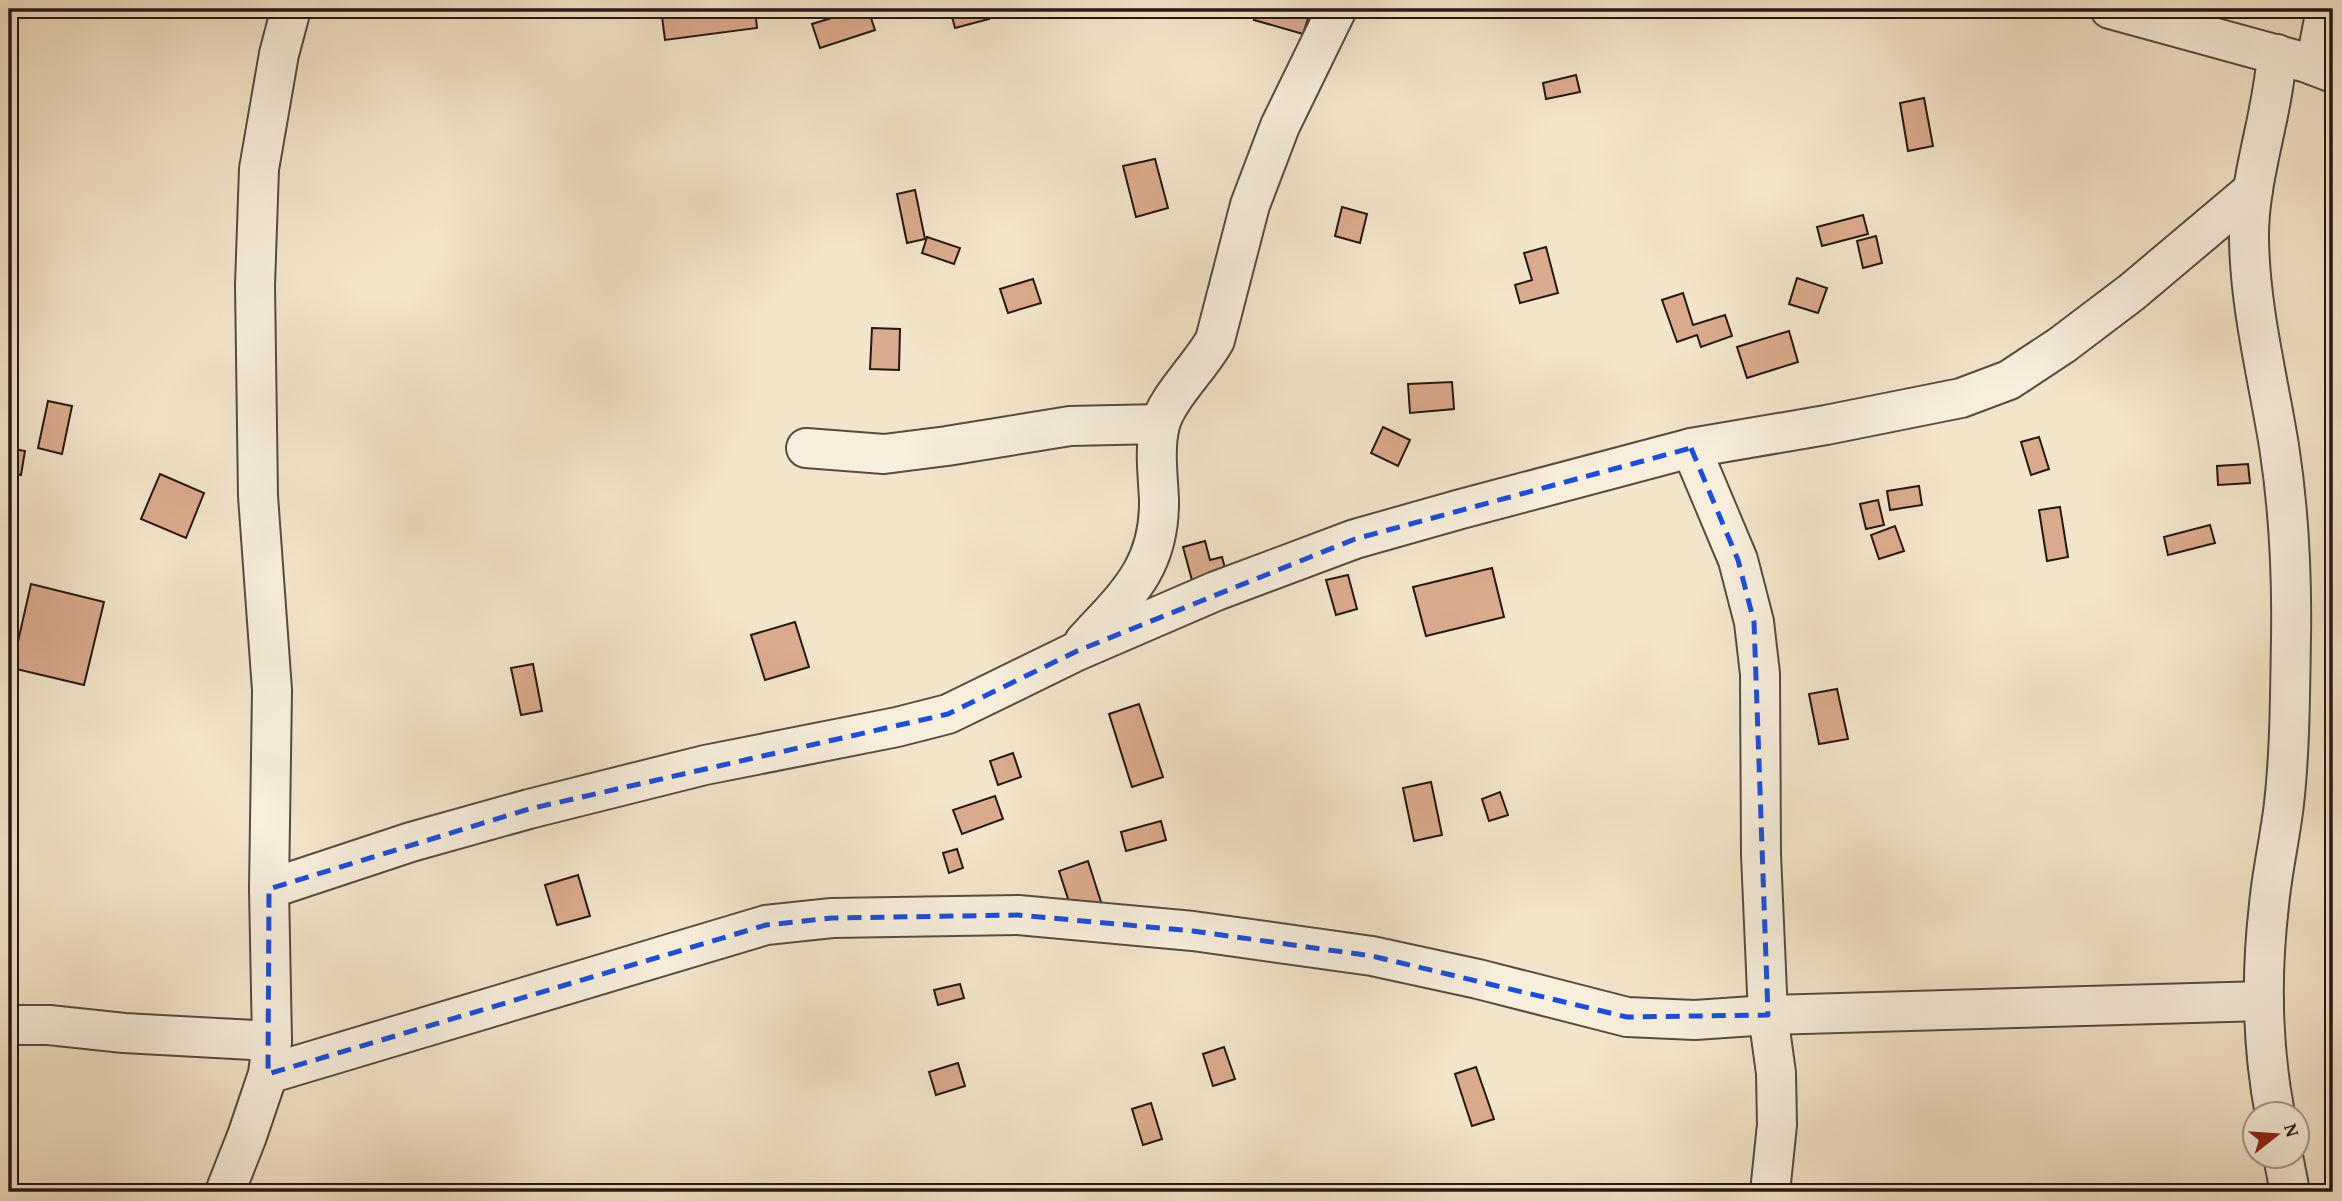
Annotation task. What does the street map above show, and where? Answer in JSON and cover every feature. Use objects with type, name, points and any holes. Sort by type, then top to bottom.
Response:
[{"type":"street","points":[[225,1192],[247,1136],[270,1057],[272,690],[258,496],[255,285],[260,169],[279,54],[291,9]]},
{"type":"street","points":[[1076,651],[1135,586],[1153,550],[1158,525],[1157,446],[1160,424],[1214,340],[1250,205],[1280,126],[1337,9]]},
{"type":"street","points":[[2110,9],[2277,54],[2324,70],[2326,9]]},
{"type":"street","points":[[2273,1100],[2265,1047],[2264,1001],[2269,905],[2288,755],[2292,558],[2284,477],[2262,359],[2249,238],[2253,190],[2273,96],[2277,54]]},
{"type":"street","points":[[269,889],[411,842],[542,805],[705,765],[897,727],[948,714],[1076,651],[1216,591],[1354,539],[1691,449],[1961,398],[2009,380],[2062,345],[2132,292],[2253,190]]},
{"type":"street","points":[[806,448],[884,454],[1070,426],[1160,424]]},
{"type":"street","points":[[1691,449],[1738,560],[1755,622],[1760,674],[1761,855],[1768,1015],[1776,1073],[1777,1125],[1770,1192]]},
{"type":"street","points":[[9,1025],[50,1025],[124,1033],[270,1057],[766,925],[832,918],[1018,915],[1193,931],[1372,956],[1478,979],[1627,1017],[1695,1020],[1768,1015],[2264,1001]]},
{"type":"street","points":[[2286,1170],[2290,1192]]},
{"type":"highlighted area","points":[[1691,448],[1738,560],[1754,622],[1768,1015],[1627,1017],[1372,956],[1193,931],[1018,915],[832,918],[766,925],[268,1074],[269,889],[529,809],[948,714],[1077,651],[1355,539]]},
{"type":"building","points":[[661,9],[755,9],[757,28],[665,40]]},
{"type":"building","points":[[839,9],[868,9],[875,30],[820,48],[812,24],[841,15]]},
{"type":"building","points":[[950,9],[987,9],[989,19],[955,28]]},
{"type":"building","points":[[1257,9],[1311,9],[1303,34],[1254,20]]},
{"type":"building","points":[[1576,75],[1580,92],[1546,99],[1543,83]]},
{"type":"building","points":[[1924,98],[1933,146],[1908,151],[1900,103]]},
{"type":"building","points":[[1155,159],[1168,208],[1136,217],[1123,166]]},
{"type":"building","points":[[915,190],[925,239],[907,243],[897,194]]},
{"type":"building","points":[[1342,207],[1367,214],[1360,243],[1335,236]]},
{"type":"building","points":[[1863,215],[1868,234],[1822,246],[1817,227]]},
{"type":"building","points":[[1876,236],[1882,263],[1863,268],[1857,241]]},
{"type":"building","points":[[927,237],[960,248],[954,264],[922,253]]},
{"type":"building","points":[[1546,247],[1558,293],[1520,303],[1515,285],[1532,280],[1524,253]]},
{"type":"building","points":[[1797,278],[1827,288],[1818,313],[1789,304]]},
{"type":"building","points":[[1033,279],[1041,303],[1008,313],[1000,289]]},
{"type":"building","points":[[1683,293],[1693,325],[1725,315],[1732,336],[1701,347],[1697,335],[1677,342],[1662,300]]},
{"type":"building","points":[[872,328],[900,329],[899,370],[870,369]]},
{"type":"building","points":[[1789,331],[1798,362],[1747,378],[1737,347]]},
{"type":"building","points":[[1452,382],[1454,409],[1410,413],[1408,384]]},
{"type":"building","points":[[48,401],[72,406],[62,454],[38,448]]},
{"type":"building","points":[[1383,427],[1410,440],[1398,466],[1371,453]]},
{"type":"building","points":[[2039,437],[2049,469],[2031,475],[2021,442]]},
{"type":"building","points":[[9,448],[25,451],[21,475],[9,473]]},
{"type":"building","points":[[2248,464],[2250,483],[2218,485],[2217,466]]},
{"type":"building","points":[[160,474],[204,493],[186,538],[141,519]]},
{"type":"building","points":[[1919,486],[1922,505],[1890,510],[1887,491]]},
{"type":"building","points":[[1878,500],[1884,525],[1866,529],[1860,504]]},
{"type":"building","points":[[2060,507],[2068,557],[2047,561],[2039,510]]},
{"type":"building","points":[[2210,525],[2215,543],[2168,555],[2164,537]]},
{"type":"building","points":[[1895,526],[1904,551],[1879,559],[1871,535]]},
{"type":"building","points":[[1205,541],[1210,560],[1222,557],[1227,576],[1193,584],[1183,547]]},
{"type":"building","points":[[1492,568],[1504,617],[1426,636],[1413,587]]},
{"type":"building","points":[[1348,575],[1357,609],[1336,615],[1326,580]]},
{"type":"building","points":[[31,584],[104,602],[84,685],[12,668]]},
{"type":"building","points":[[795,622],[809,667],[765,680],[751,635]]},
{"type":"building","points":[[533,664],[542,711],[521,715],[511,668]]},
{"type":"building","points":[[1837,689],[1848,739],[1819,744],[1809,694]]},
{"type":"building","points":[[1139,704],[1163,777],[1132,787],[1109,714]]},
{"type":"building","points":[[1013,753],[1021,777],[998,785],[990,761]]},
{"type":"building","points":[[1431,782],[1442,835],[1414,841],[1403,788]]},
{"type":"building","points":[[1500,792],[1508,815],[1489,821],[1482,799]]},
{"type":"building","points":[[995,796],[1003,819],[962,834],[953,810]]},
{"type":"building","points":[[1161,821],[1166,840],[1126,851],[1121,832]]},
{"type":"building","points":[[957,849],[963,868],[949,873],[943,853]]},
{"type":"building","points":[[1088,861],[1102,905],[1073,914],[1059,871]]},
{"type":"building","points":[[578,875],[590,916],[557,925],[545,885]]},
{"type":"building","points":[[960,984],[964,998],[938,1005],[934,990]]},
{"type":"building","points":[[1224,1047],[1235,1079],[1213,1086],[1203,1054]]},
{"type":"building","points":[[958,1063],[965,1086],[936,1095],[929,1072]]},
{"type":"building","points":[[1476,1067],[1494,1119],[1472,1126],[1455,1074]]},
{"type":"building","points":[[1151,1103],[1162,1139],[1143,1145],[1132,1109]]}]
